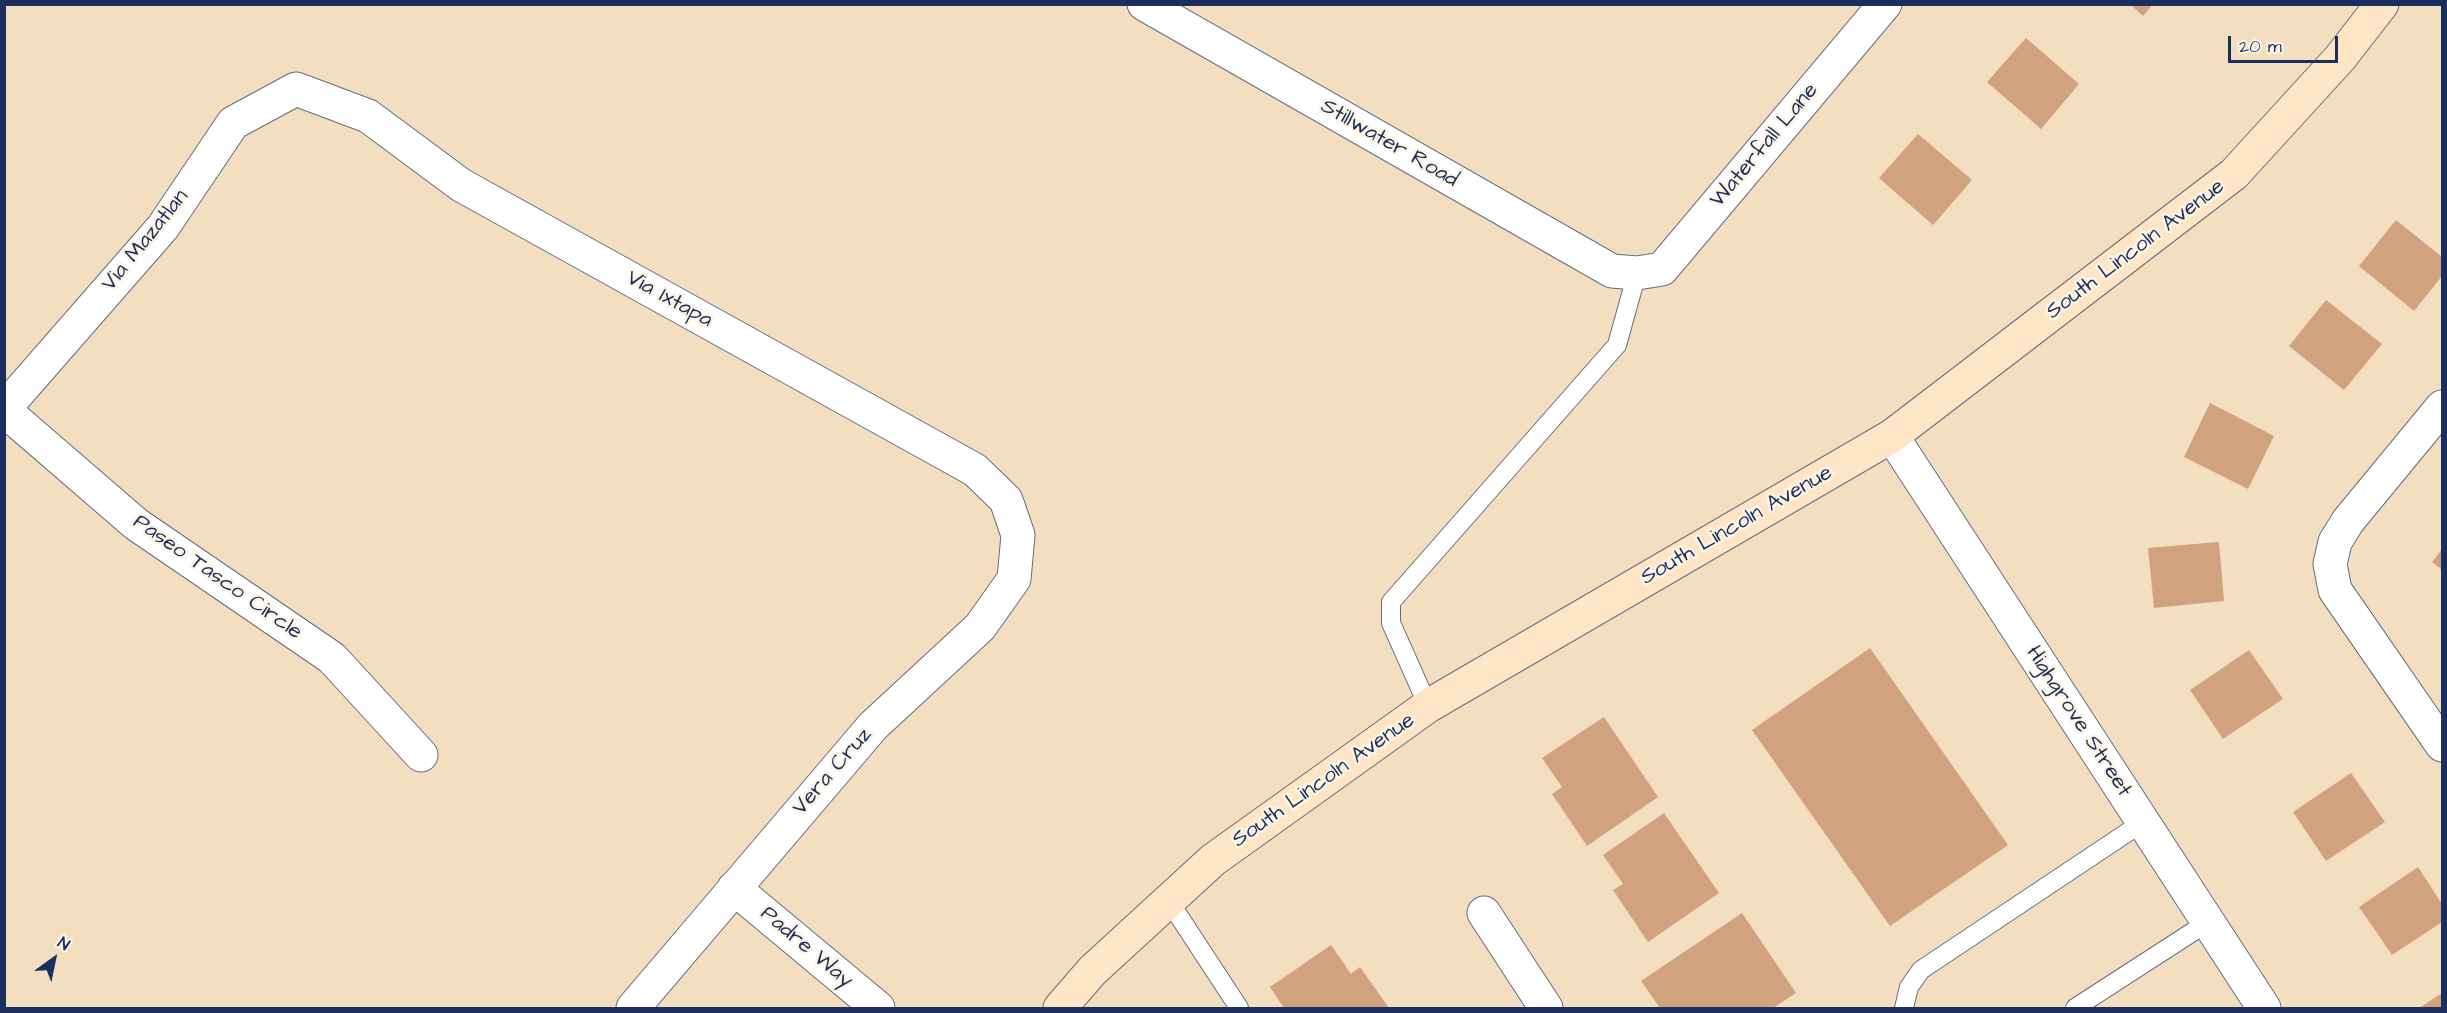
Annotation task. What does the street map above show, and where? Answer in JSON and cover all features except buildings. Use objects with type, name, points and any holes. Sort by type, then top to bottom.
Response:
[{"type":"main road","name":"South Lincoln Avenue","points":[[1060,1008],[1092,971],[1213,860],[1428,706],[1892,436],[2234,174],[2340,58],[2382,4]]},
{"type":"street","name":"Stillwater Road","points":[[1144,4],[1612,271],[1637,273]]},
{"type":"street","name":"Waterfall Lane","points":[[1637,273],[1662,269],[1885,4]]},
{"type":"street","name":"Via Mazatlan","points":[[4,409],[163,227],[233,123],[296,89]]},
{"type":"street","name":"Via Ixtapa","points":[[296,89],[368,116],[461,185],[975,470],[1006,500],[1018,535]]},
{"type":"street","points":[[2442,407],[2348,520],[2335,542],[2330,564],[2335,590],[2442,745]]},
{"type":"street","name":"Paseo Tasco Circle","points":[[4,409],[136,524],[332,658],[421,755]]},
{"type":"street","name":"Highgrove Street","points":[[1892,436],[2264,1008]]},
{"type":"street","name":"Vera Cruz","points":[[633,1008],[873,726],[980,627],[1014,579],[1018,535]]},
{"type":"street","name":"Padre Way","points":[[734,888],[878,1008]]},
{"type":"street","points":[[1484,913],[1546,1008]]},
{"type":"lane","points":[[1428,706],[1391,622],[1391,602],[1617,345],[1637,273]]},
{"type":"lane","points":[[1904,1008],[1909,987],[1921,970],[2143,822]]},
{"type":"lane","points":[[1169,901],[1239,1008]]},
{"type":"lane","points":[[2075,1008],[2208,922]]}]
